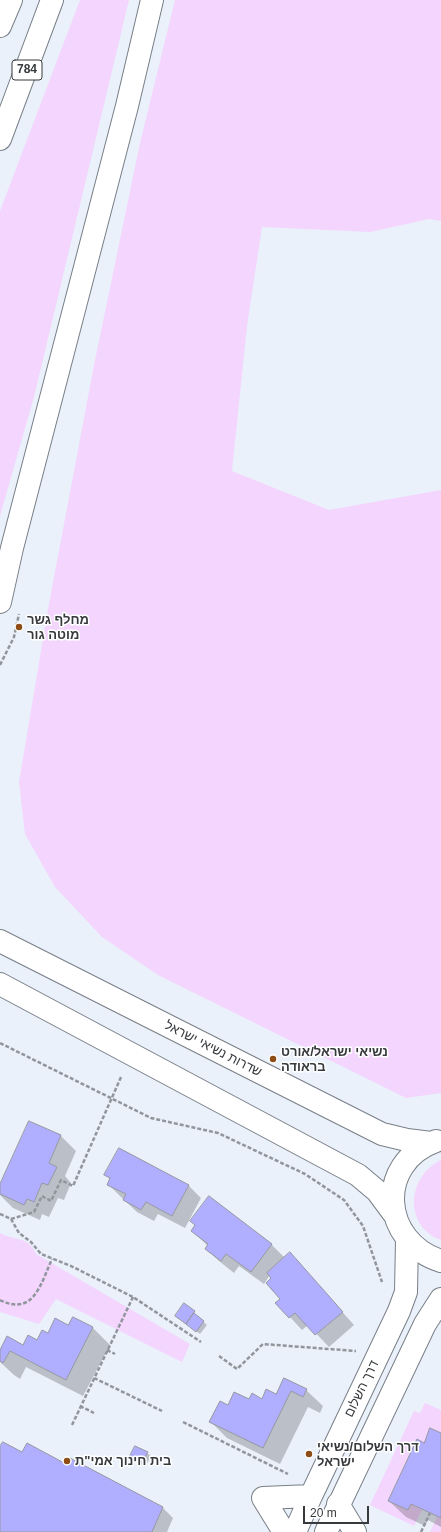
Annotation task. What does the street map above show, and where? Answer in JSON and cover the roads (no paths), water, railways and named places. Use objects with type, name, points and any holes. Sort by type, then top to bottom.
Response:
[{"type":"main road","points":[[0,26],[11,0]]},
{"type":"main road","name":"784","points":[[0,140],[52,0]]},
{"type":"main road","points":[[0,602],[12,548],[127,106],[152,0]]},
{"type":"main road","name":"שדרות נשיאי ישראל","points":[[0,941],[382,1134],[407,1140],[436,1141]]},
{"type":"main road","points":[[0,984],[358,1175],[377,1191],[394,1214],[401,1231],[412,1246],[428,1257],[441,1261]]},
{"type":"main road","points":[[394,1214],[393,1196],[395,1182],[400,1170],[417,1150],[436,1141]]},
{"type":"main road","name":"דרך השלום","points":[[296,1532],[311,1496],[399,1311],[406,1292],[408,1240]]},
{"type":"main road","points":[[326,1532],[425,1324],[441,1299]]},
{"type":"main road","points":[[284,1532],[263,1498],[311,1496]]},
{"type":"main road","points":[[338,1504],[355,1532]]},
{"type":"place","name":"מחלף גשר מוטה גור","points":[[19,627]]},
{"type":"place","name":"נשיאי ישראל/אורט בראודה","points":[[273,1059]]},
{"type":"place","name":"דרך השלום/נשיאי ישראל","points":[[309,1454]]},
{"type":"place","name":"בית חינוך אמי\"ת","points":[[67,1461]]}]
